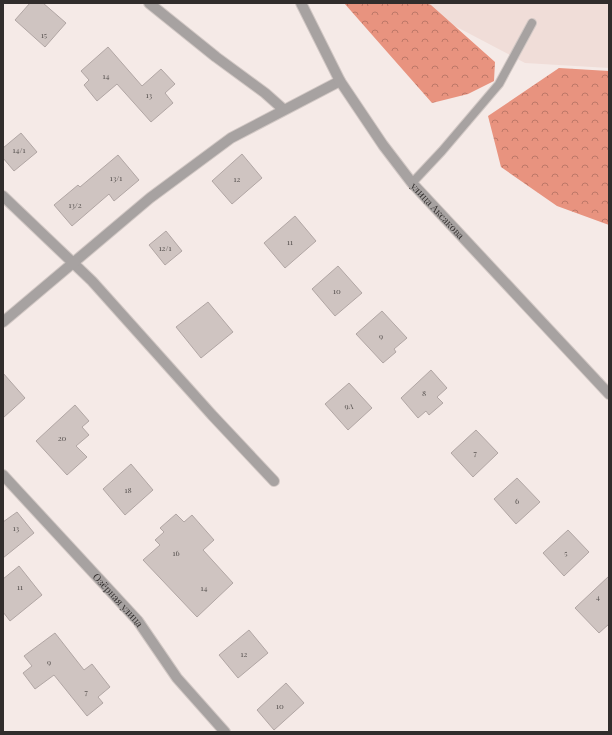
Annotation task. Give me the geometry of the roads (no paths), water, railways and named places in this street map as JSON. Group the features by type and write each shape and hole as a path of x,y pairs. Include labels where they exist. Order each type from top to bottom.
{"street":[{"path":"149,3 216,57 265,93 284,110"},
{"name":"улица Аксакова","path":"301,3 340,80 383,145 412,183 609,394"},
{"path":"3,322 150,198 231,138 340,80"},
{"path":"3,196 92,281 212,415 274,481"},
{"name":"Озёрная улица","path":"3,475 138,621 177,678 225,732"}],"lane":[{"path":"412,183 442,151 499,84 532,23"}]}
